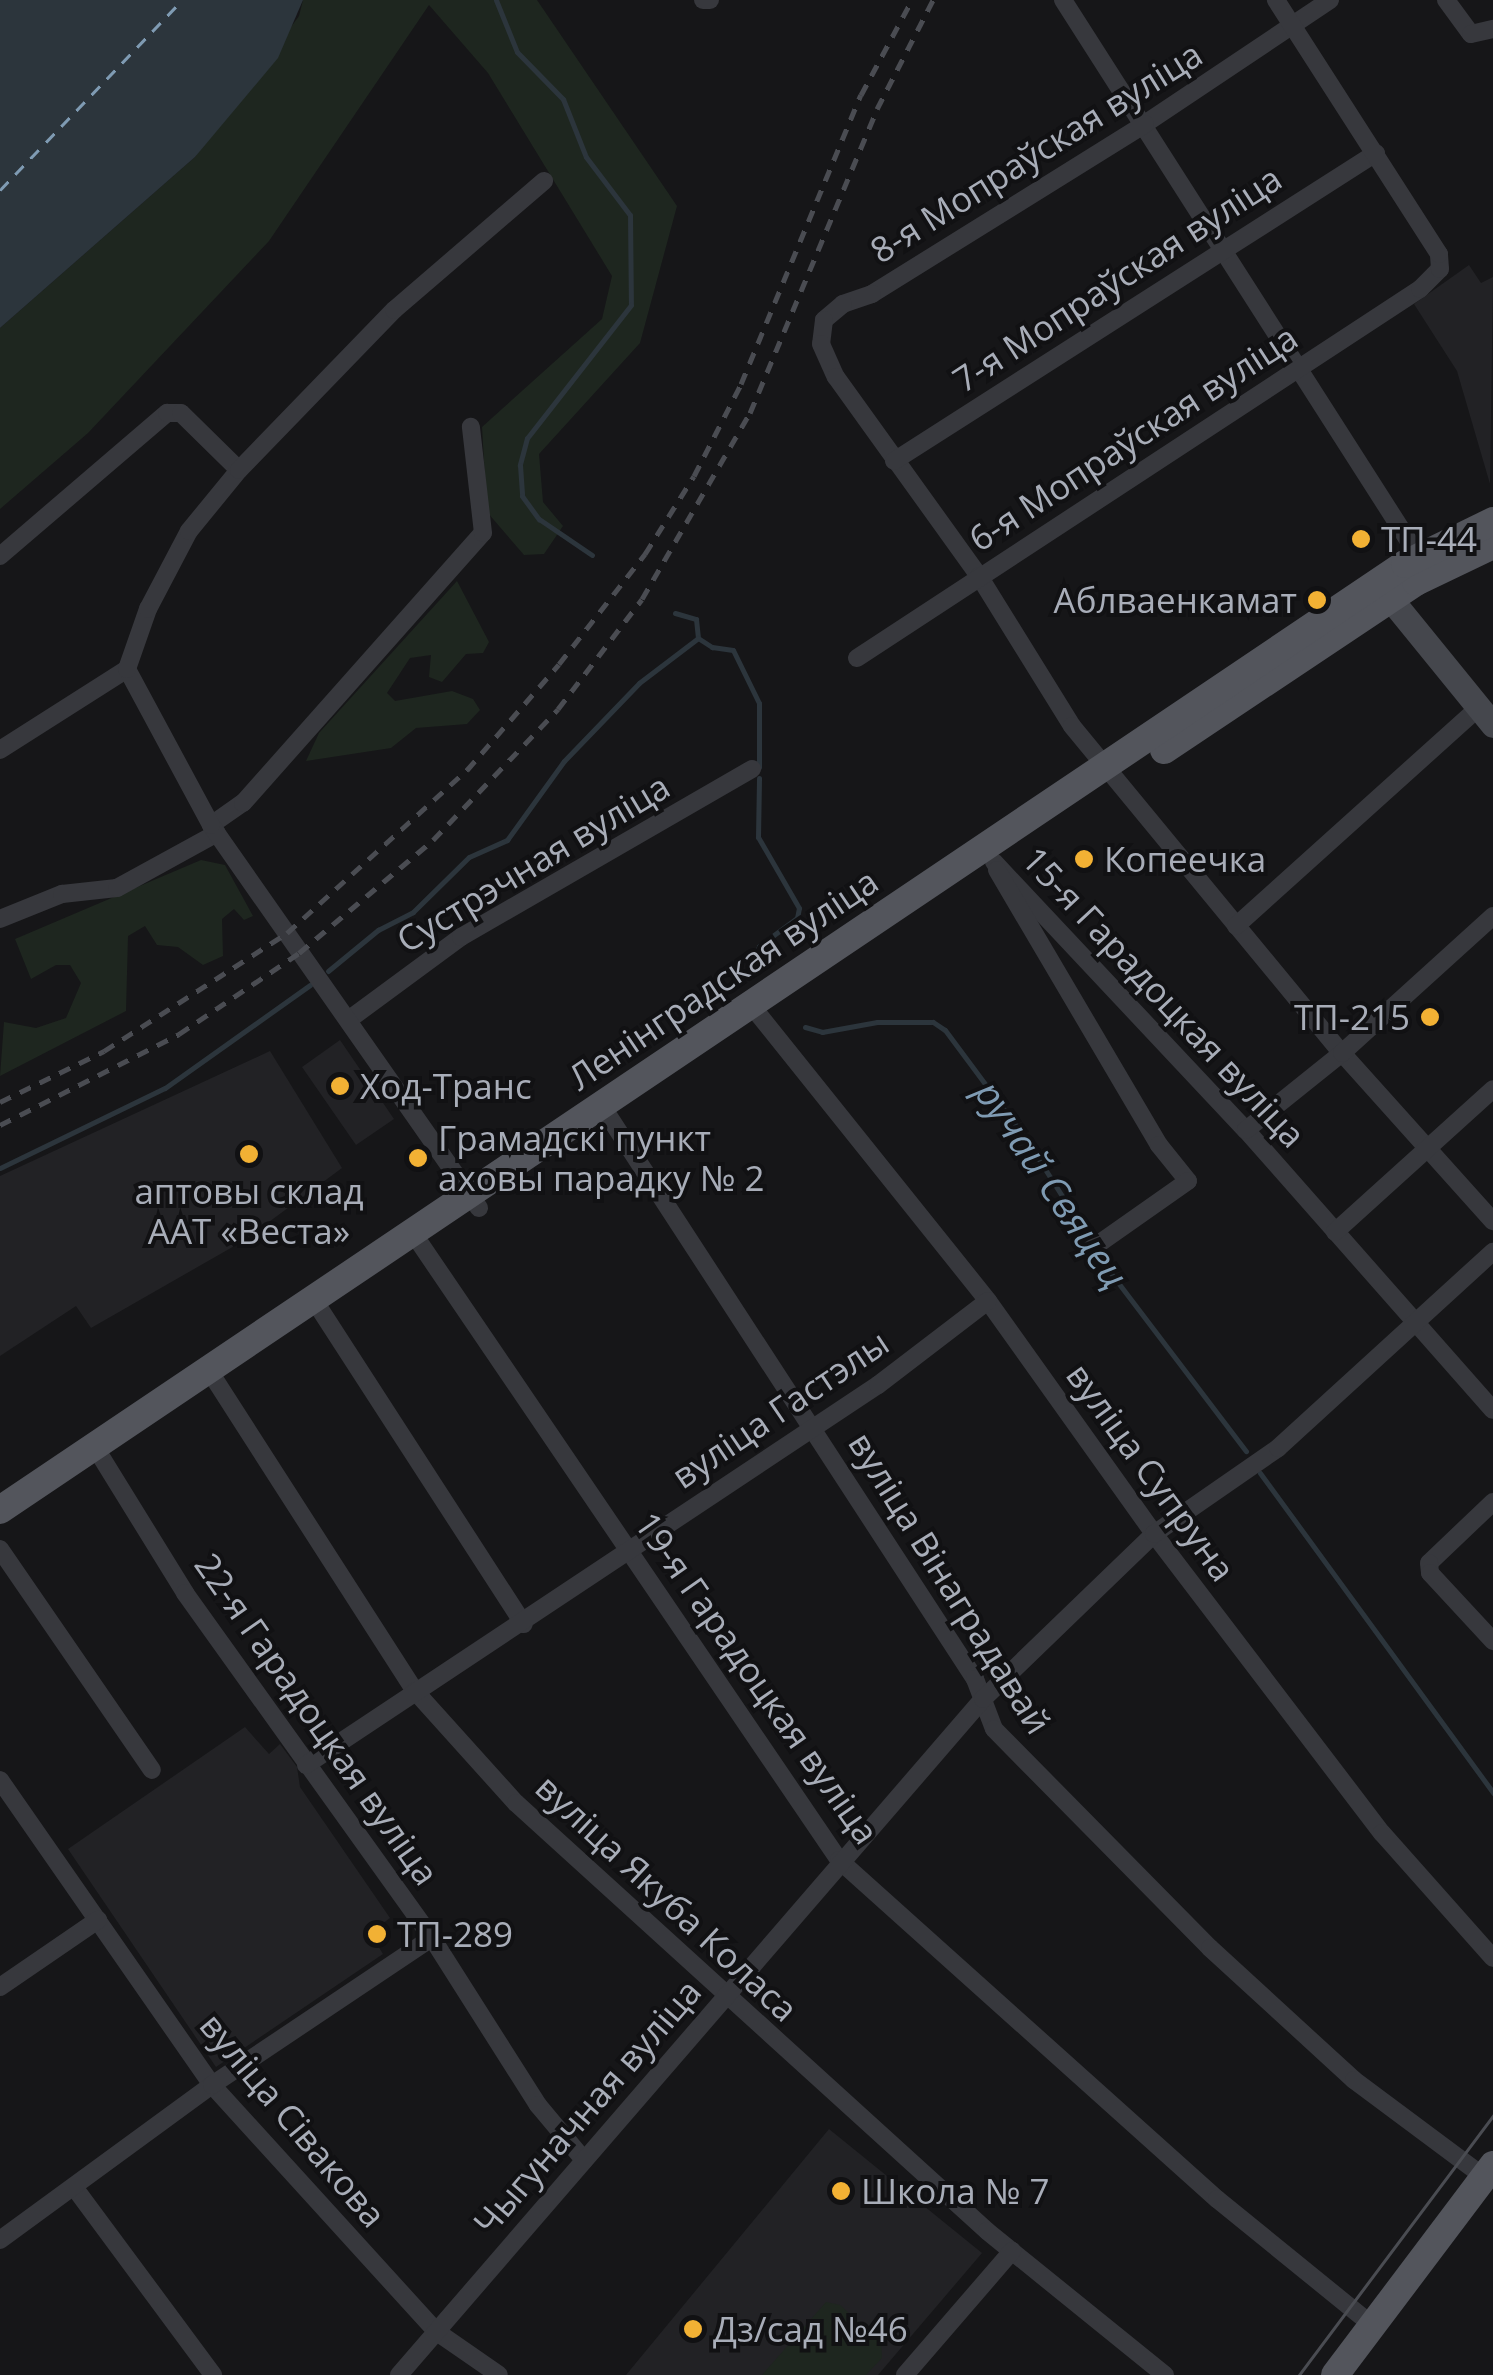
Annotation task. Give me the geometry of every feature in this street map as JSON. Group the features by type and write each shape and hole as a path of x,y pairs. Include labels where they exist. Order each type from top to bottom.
{"main road":[{"name":"Ленінградская вуліца","path":"0,1529 100,1454 474,1201 1493,521"},
{"name":"Ленінградская вуліца","path":"1424,566 1493,545"},
{"name":"Ленінградская вуліца","path":"0,1510 100,1454"},
{"path":"1335,2375 1488,2171"}],"street":[{"path":"1063,0 1424,566"},
{"path":"1276,0 1376,153"},
{"name":"8-я Мопраўская вуліца","path":"1330,0 1145,124 872,294 843,304 824,320 821,344 836,376 979,576 1110,774 1342,1053 1493,1221"},
{"path":"1446,0 1471,34 1493,29"},
{"name":"7-я Мопраўская вуліца","path":"894,461 1376,153"},
{"name":"6-я Мопраўская вуліца","path":"858,658 1420,290 1440,269 1439,254 1376,153"},
{"path":"0,750 127,669 148,609 189,531 238,470 394,310 544,181"},
{"path":"0,556 167,413 181,413 238,470"},
{"path":"0,919 62,894 117,888 214,829 243,804 482,533 471,427"},
{"path":"1236,926 1485,716 1384,591"},
{"path":"127,669 214,829 285,925 291,946 351,1018 474,1201"},
{"name":"Сустрэчная вуліца","path":"351,1018 461,937 752,769"},
{"name":"15-я Гарадоцкая вуліца","path":"989,856 1246,1130 1493,1410"},
{"name":"15-я Гарадоцкая вуліца","path":"989,856 1159,1146 1188,1181 1098,1247"},
{"path":"1246,1130 1342,1053 1493,916"},
{"name":"вуліца Супруна","path":"756,1013 988,1301 1154,1534 1382,1833 1493,1958"},
{"path":"1335,1232 1493,1089"},
{"name":"вуліца Вінаградавай","path":"607,1113 814,1425 984,1699 994,1729 1046,1787 1210,1948 1354,2080 1488,2171"},
{"name":"19-я Гарадоцкая вуліца","path":"417,1240 839,1860 1202,2186 1374,2326"},
{"name":"Чыгуначная вуліца","path":"399,2375 839,1860 984,1699 1154,1534 1278,1448 1493,1252"},
{"name":"вуліца Гастэлы","path":"306,1766 415,1691 524,1624 988,1301"},
{"path":"319,1307 524,1624"},
{"name":"вуліца Якуба Коласа","path":"214,1378 415,1691 516,1804 724,1997 1012,2251 1163,2374"},
{"name":"22-я Гарадоцкая вуліца","path":"100,1454 186,1593 432,1938 538,2106 584,2160"},
{"path":"1493,1502 1428,1562 1430,1573 1493,1641"},
{"path":"0,1549 152,1770"},
{"name":"вуліца Сівакова","path":"0,1780 212,2086 438,2332 499,2375"},
{"path":"0,1987 98,1920"},
{"path":"0,2240 212,2086 432,1938"},
{"path":"74,2188 213,2375"},
{"path":"906,2375 1012,2251"}],"shaded area":[{"path":"0,0 303,0 278,58 195,157 0,328"},
{"path":"303,0 537,0 677,206 640,343 539,454 543,502 563,526 544,554 524,555 487,512 482,427 602,319 612,276 488,73 429,5 269,241 88,433 0,509 0,328 195,157 299,16"},
{"path":"1469,265 1481,283 1493,277 1490,484 1457,371 1414,304"},
{"path":"457,581 489,642 483,653 466,654 442,682 429,677 431,655 410,658 387,693 395,701 452,691 473,699 480,710 467,724 416,728 391,748 306,761 319,733"},
{"path":"201,860 225,865 253,916 244,920 234,909 222,919 223,956 203,965 178,947 157,945 145,926 128,936 126,1011 0,1076 4,1022 36,1028 66,1018 81,983 70,965 56,965 31,979 15,939"},
{"path":"340,1040 394,1119 356,1145 302,1067"},
{"path":"270,1051 342,1168 243,1241 91,1328 76,1306 0,1356 0,1176"},
{"path":"245,1727 269,1754 280,1744 297,1767 300,1787 390,1918 370,1933 383,1954 216,2067 68,1849"},
{"name":"Школа № 7","path":"829,2129 982,2253 878,2375 626,2375"},
{"path":"826,2302 840,2305 881,2342 882,2358 866,2375 762,2375"}],"waterway":[{"name":"ручай Свяцец","path":"496,0 517,52 563,99 586,157 630,215 631,305 527,438 520,465 522,496 539,519 592,555"},
{"name":"ручай Свяцец","path":"675,613 696,619 698,638 712,647 733,650 759,703 759,767"},
{"path":"328,971 378,930 413,912 469,857 507,840 564,761 639,683 698,638"},
{"name":"ручай Свяцец","path":"756,956 759,946 797,918 799,908 758,837 759,778"},
{"path":"0,1168 165,1088 310,985"},
{"name":"ручай Свяцец","path":"805,1027 822,1032 877,1022 933,1022 945,1030 1026,1139 1110,1272 1246,1451"},
{"name":"ручай Свяцец","path":"1260,1473 1493,1793"}],"ferry route":[{"path":"0,190 182,0"}],"tram line":[{"path":"1299,2375 1493,2116"}],"railway":[{"path":"0,1102 104,1051 287,933 467,770 559,664 645,554 694,476 741,384 861,95 912,0"},
{"path":"0,1125 179,1034 299,953 433,840 558,709 642,599 750,413 877,109 933,0"}],"place":[{"name":"ТП-44","path":"1361,539"},
{"name":"Аблваенкамат","path":"1317,600"},
{"name":"Копеечка","path":"1084,859"},
{"name":"ТП-215","path":"1430,1017"},
{"name":"Ход-Транс","path":"340,1086"},
{"name":"аптовы склад ААТ «Веста»","path":"249,1154"},
{"name":"Грамадскі пункт аховы парадку № 2","path":"418,1158"},
{"name":"ТП-289","path":"377,1934"},
{"name":"Школа № 7","path":"841,2191"},
{"name":"Дз/сад №46","path":"693,2329"}]}
